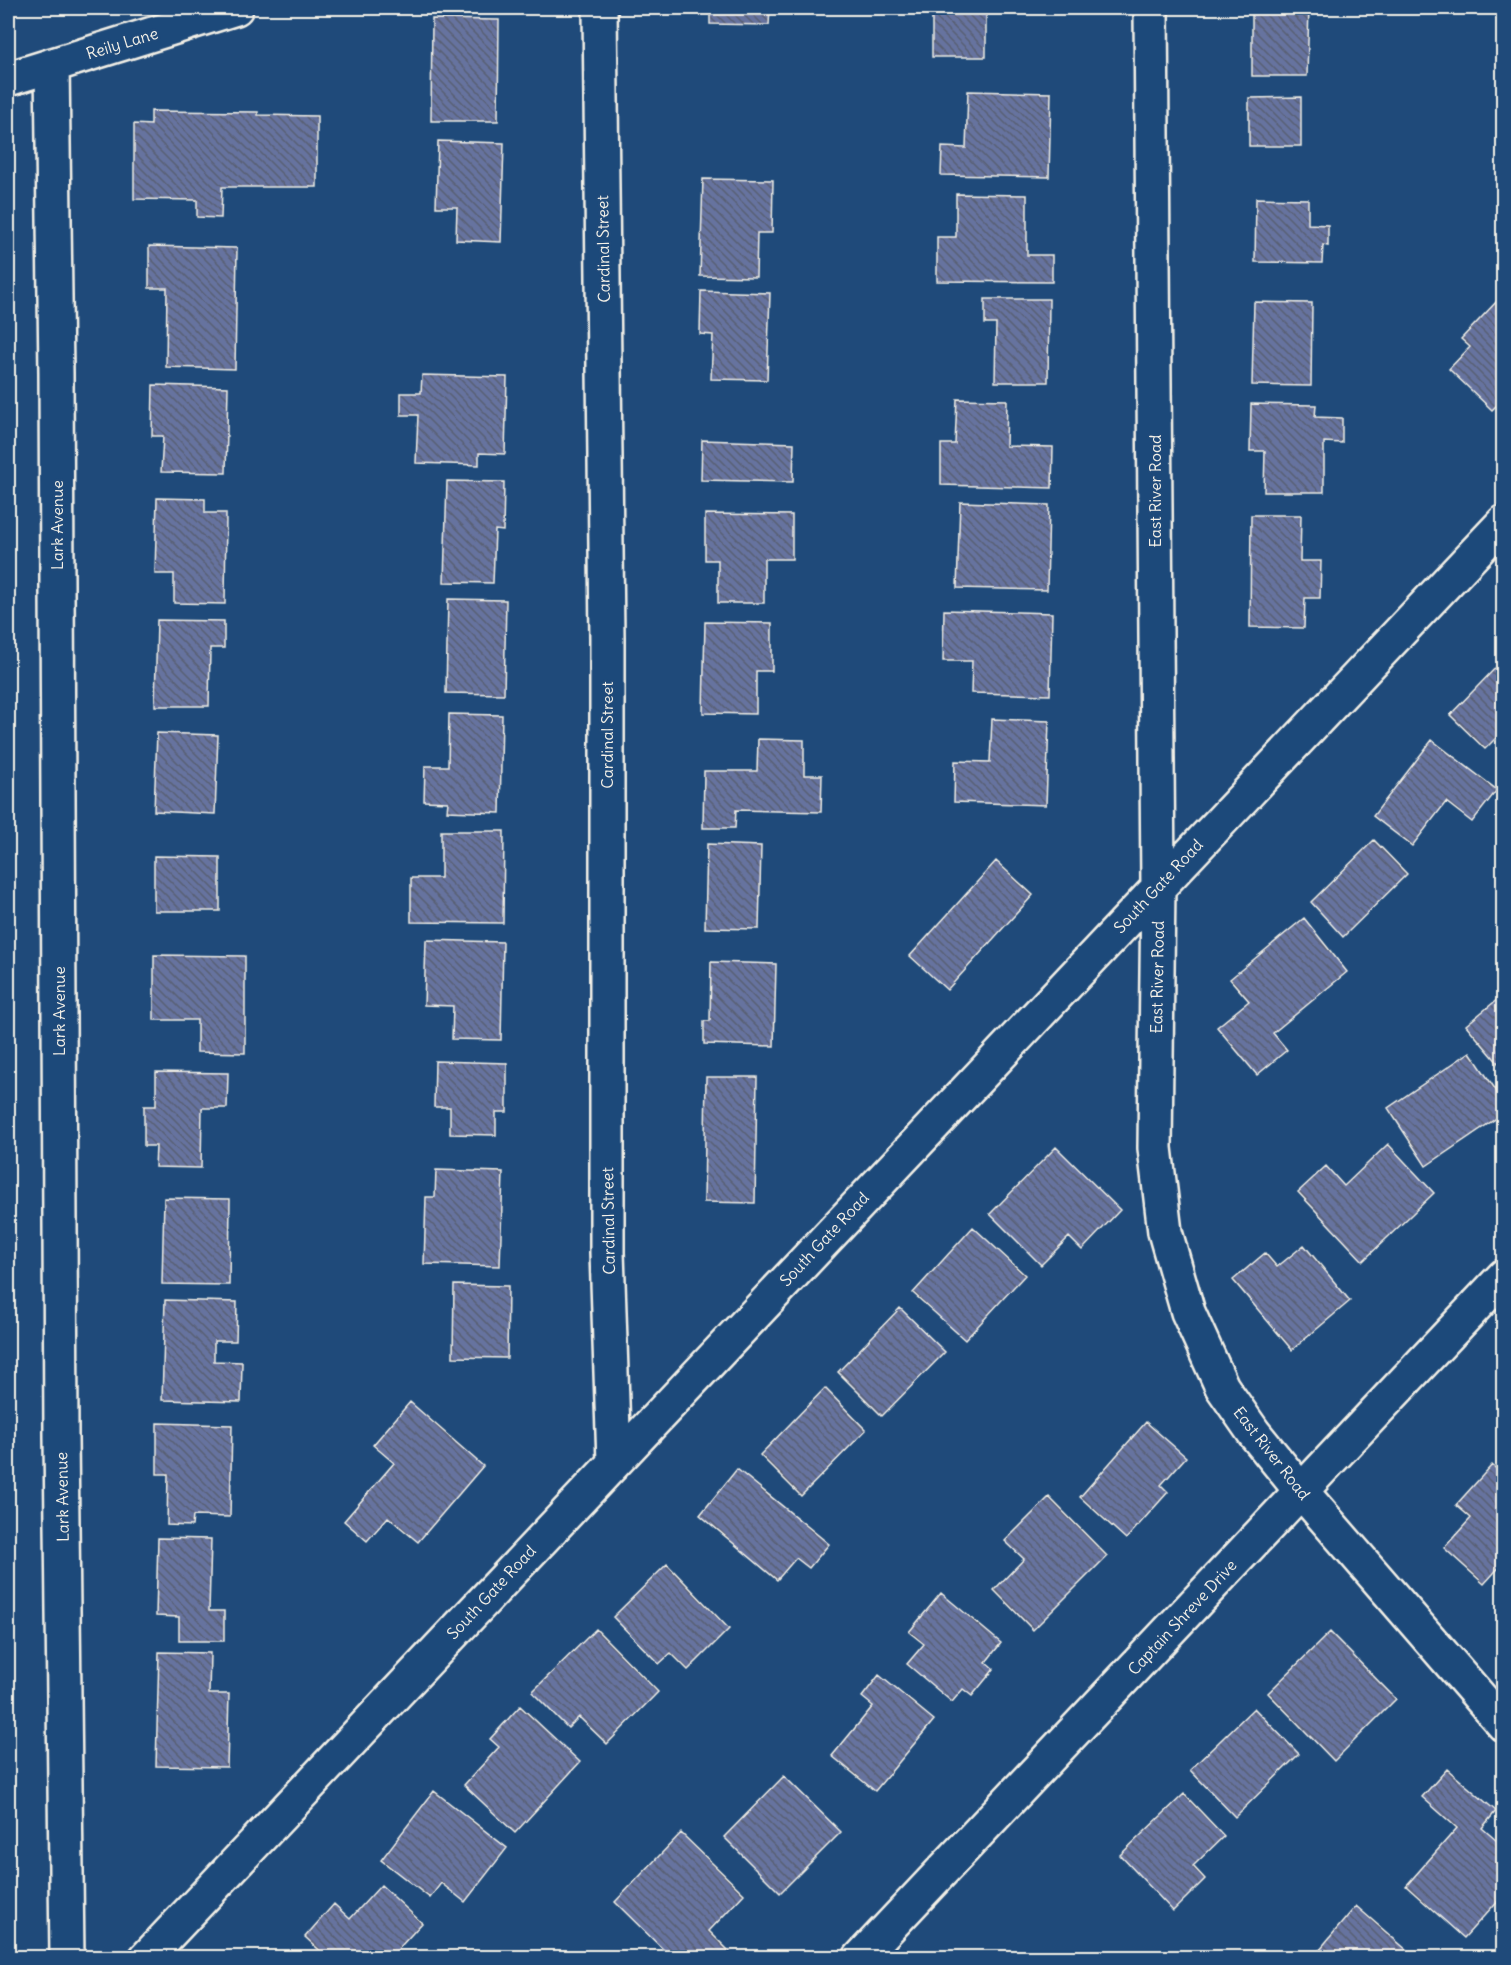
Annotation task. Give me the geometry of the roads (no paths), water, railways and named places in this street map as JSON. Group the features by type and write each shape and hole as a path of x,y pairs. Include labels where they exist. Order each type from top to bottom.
{"street":[{"name":"Reily Lane","path":"8,79 236,8"},
{"name":"Cardinal Street","path":"600,8 607,638 607,1252 614,1462"},
{"name":"East River Road","path":"1151,8 1158,885 1155,1148 1165,1232 1188,1312 1221,1387 1300,1491 1503,1725"},
{"name":"Lark Avenue","path":"52,65 56,373 61,1437 67,1958"},
{"name":"South Gate Road","path":"146,1958 1503,522"},
{"name":"Captain Shreve Drive","path":"860,1958 1503,1276"}]}
